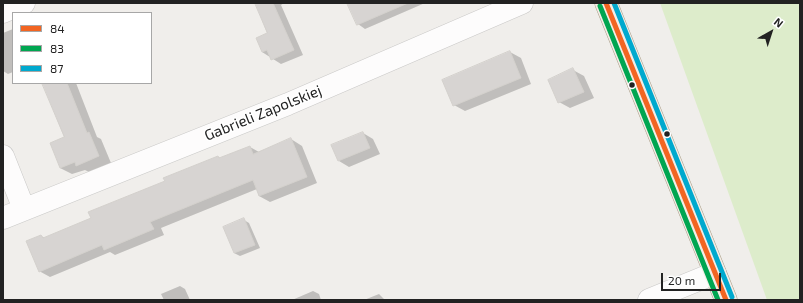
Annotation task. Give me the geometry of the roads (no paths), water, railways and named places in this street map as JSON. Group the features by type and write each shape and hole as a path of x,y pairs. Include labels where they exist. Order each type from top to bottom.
{"main road":[{"path":"606,3 726,300"}],"street":[{"path":"3,12 24,3"},
{"name":"Gabrieli Zapolskiej","path":"3,218 288,104 522,3"},
{"path":"3,156 24,209"},
{"path":"649,300 715,273"}]}
